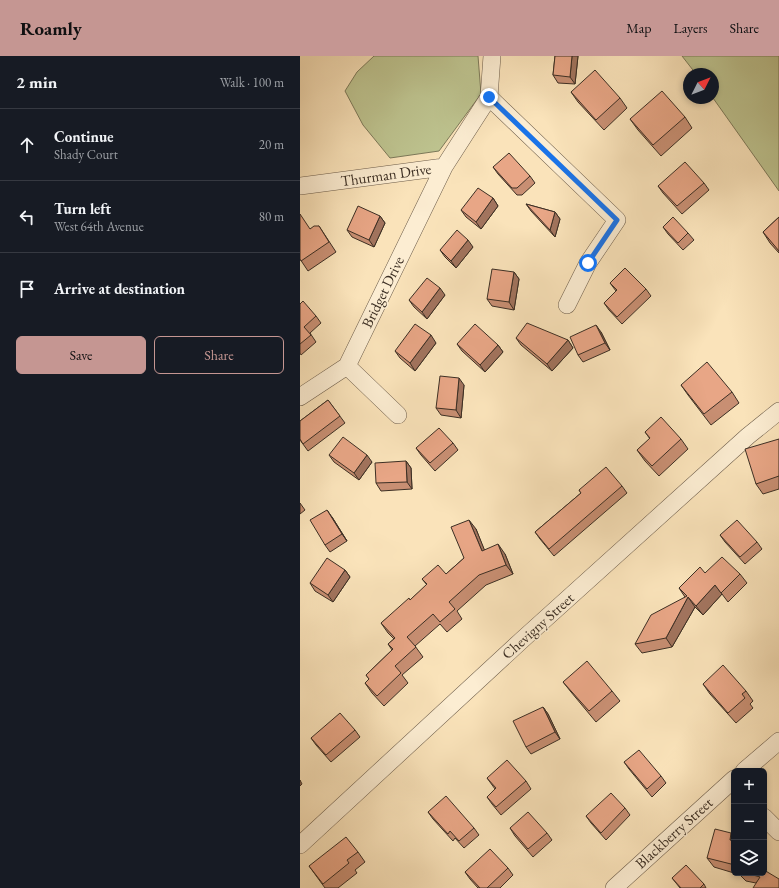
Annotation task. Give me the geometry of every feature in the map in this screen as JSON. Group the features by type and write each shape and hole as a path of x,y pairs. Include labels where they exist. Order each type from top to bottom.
{"street":[{"name":"Thurman Drive","path":"300,186 444,167 489,97 492,56"},
{"path":"489,97 617,220 588,263 567,305"},
{"name":"Bridget Drive","path":"300,397 346,366 444,167"},
{"path":"346,366 398,415"},
{"name":"Chevigny Street","path":"300,845 523,639 742,442 779,411"},
{"path":"748,768 779,741"},
{"name":"Blackberry Street","path":"614,888 731,785"},
{"path":"767,820 779,832"}],"green space":[{"path":"374,56 478,56 481,94 439,151 390,158 363,125 345,91 357,72"},
{"path":"682,56 779,56 779,191 717,104 719,104 719,68 691,68"}],"building":[{"path":"555,56 572,56 570,77 553,75"},
{"path":"595,70 620,98 596,120 571,92"},
{"path":"662,91 685,117 653,145 630,119"},
{"path":"509,153 530,176 517,188 512,188 493,167"},
{"path":"685,162 704,183 677,206 658,186"},
{"path":"478,188 493,198 476,222 461,210"},
{"path":"526,204 555,212 550,230"},
{"path":"358,206 380,216 369,240 347,230"},
{"path":"300,214 310,229 314,226 319,226 329,242 301,261 300,259"},
{"path":"673,217 688,233 678,243 663,227"},
{"path":"779,217 779,251 763,232"},
{"path":"457,230 468,240 451,261 440,250"},
{"path":"625,268 646,289 617,317 604,303 617,290 610,283"},
{"path":"492,269 514,272 509,302 487,299"},
{"path":"427,278 440,288 422,312 409,300"},
{"path":"303,301 316,316 304,327 311,335 300,344 300,304"},
{"path":"527,323 568,340 547,364 516,338"},
{"path":"415,324 431,335 410,363 395,351"},
{"path":"475,324 498,345 480,365 457,344"},
{"path":"596,325 605,343 578,355 570,337"},
{"path":"707,362 732,392 704,414 681,385"},
{"path":"440,376 459,378 456,410 436,408"},
{"path":"328,400 340,416 303,444 300,439 300,421"},
{"path":"661,417 681,439 652,466 637,450 650,438 645,432"},
{"path":"439,428 453,443 430,463 416,448"},
{"path":"343,437 367,455 354,473 329,455"},
{"path":"779,439 779,476 756,484 745,449"},
{"path":"406,461 407,482 376,483 375,463"},
{"path":"606,467 622,486 549,549 535,532 581,493 579,490"},
{"path":"327,510 342,534 325,545 310,520"},
{"path":"469,520 482,551 498,544 506,565 479,575 449,602 455,609 440,622 433,614 407,637 416,647 395,666 401,673 377,696 365,683 369,679 366,675 393,649 388,644 395,638 381,623 409,598 410,600 427,584 422,579 438,565 446,574 464,558 451,527"},
{"path":"737,520 757,542 740,557 720,535"},
{"path":"722,557 740,574 721,593 715,585 696,606 688,597 666,638 635,644 651,615 687,596 679,588 700,567 705,573"},
{"path":"327,558 345,570 328,595 310,583"},
{"path":"587,661 612,691 589,711 563,682"},
{"path":"723,665 746,691 742,694 745,698 728,713 703,684"},
{"path":"543,707 555,732 526,747 513,721"},
{"path":"340,713 355,730 326,755 311,738"},
{"path":"639,750 661,776 647,789 624,762"},
{"path":"507,760 526,781 496,807 487,797 496,788 487,778"},
{"path":"611,793 625,808 601,833 586,816"},
{"path":"446,796 474,828 459,841 450,831 448,834 428,812"},
{"path":"528,812 547,833 528,849 510,828"},
{"path":"715,829 731,833 731,864 707,858"},
{"path":"346,837 358,852 347,860 349,863 323,884 309,866"},
{"path":"490,849 508,868 487,888 480,888 465,872"},
{"path":"686,865 704,884 700,888 681,888 672,878"},
{"path":"767,872 779,879 779,888 753,888 760,877 756,876 767,876"}],"route":[{"path":"489,97 617,220 588,263"}]}
